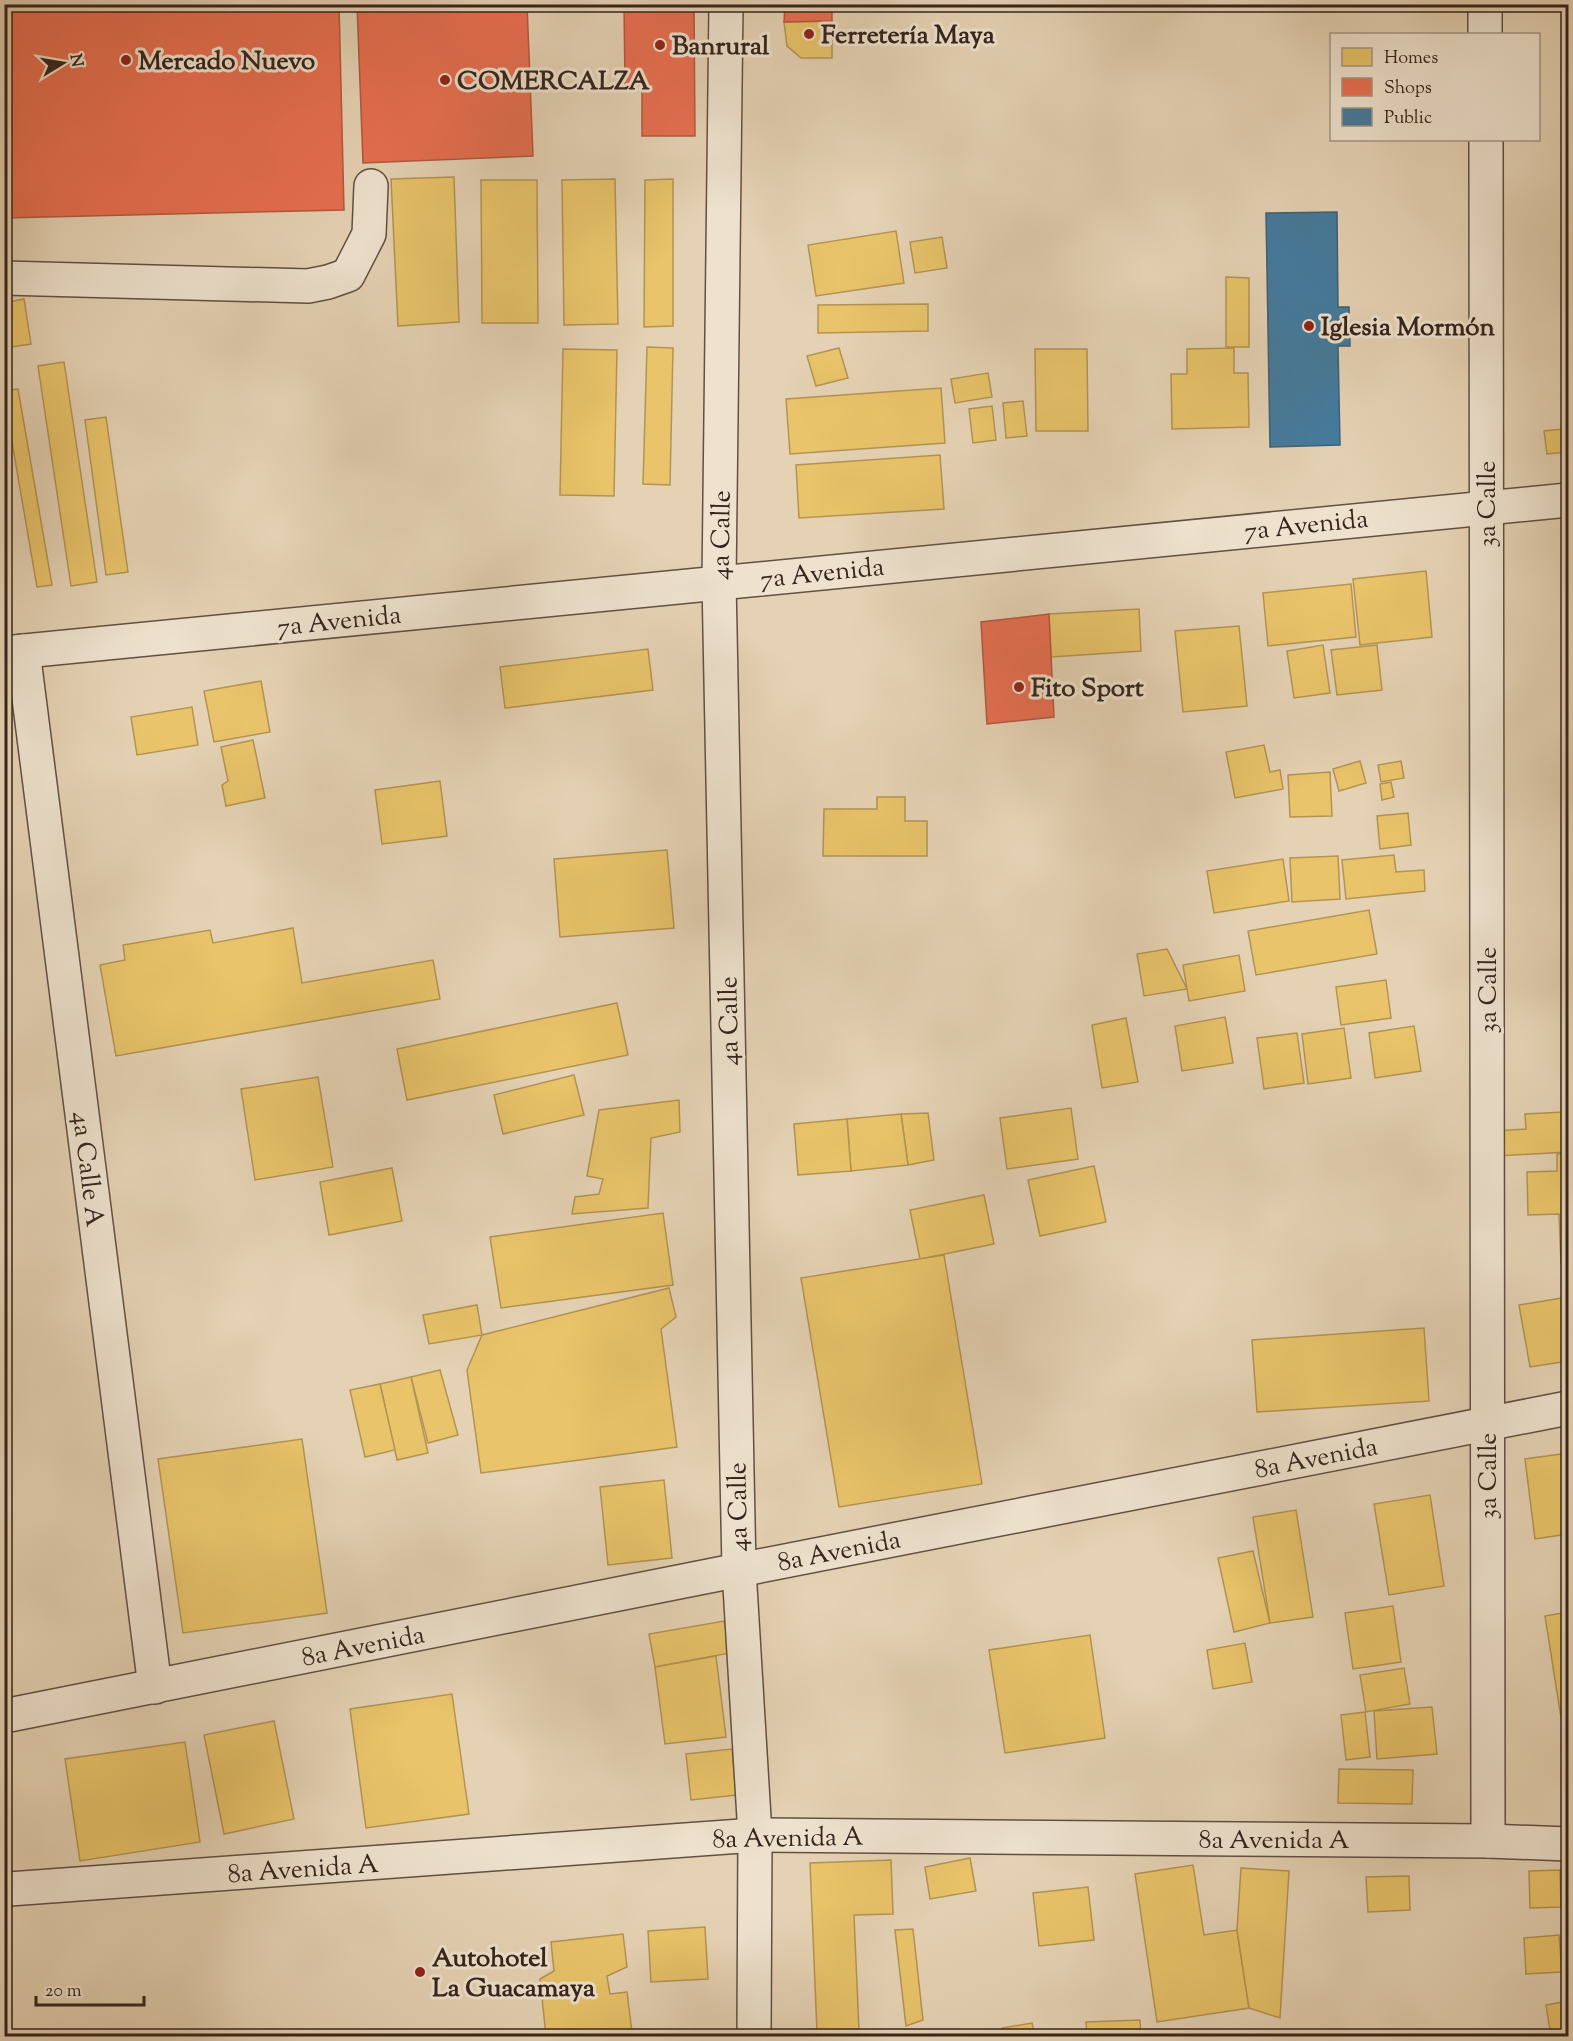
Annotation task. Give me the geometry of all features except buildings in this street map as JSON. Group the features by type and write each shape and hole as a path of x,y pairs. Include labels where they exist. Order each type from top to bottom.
{"street":[{"name":"4a Calle","path":"726,4 719,582 739,1570 755,1835 754,2037"},
{"path":"1485,4 1485,33"},
{"name":"3a Calle","path":"1486,141 1488,1841"},
{"path":"4,278 308,286 328,282 348,275 369,234 371,186"},
{"name":"7a Avenida","path":"14,652 1569,500"},
{"name":"4a Calle A","path":"14,652 155,1687"},
{"name":"8a Avenida","path":"4,1716 1569,1408"},
{"name":"8a Avenida A","path":"9,1890 755,1835 1488,1841 1569,1844"}],"place":[{"name":"Ferretería Maya","path":"809,34"},
{"name":"Banrural","path":"660,45"},
{"name":"Mercado Nuevo","path":"126,60"},
{"name":"COMERCALZA","path":"445,80"},
{"name":"Iglesia Mormón","path":"1309,326"},
{"name":"Fito Sport","path":"1019,687"},
{"name":"Autohotel La Guacamaya","path":"420,1972"}]}
